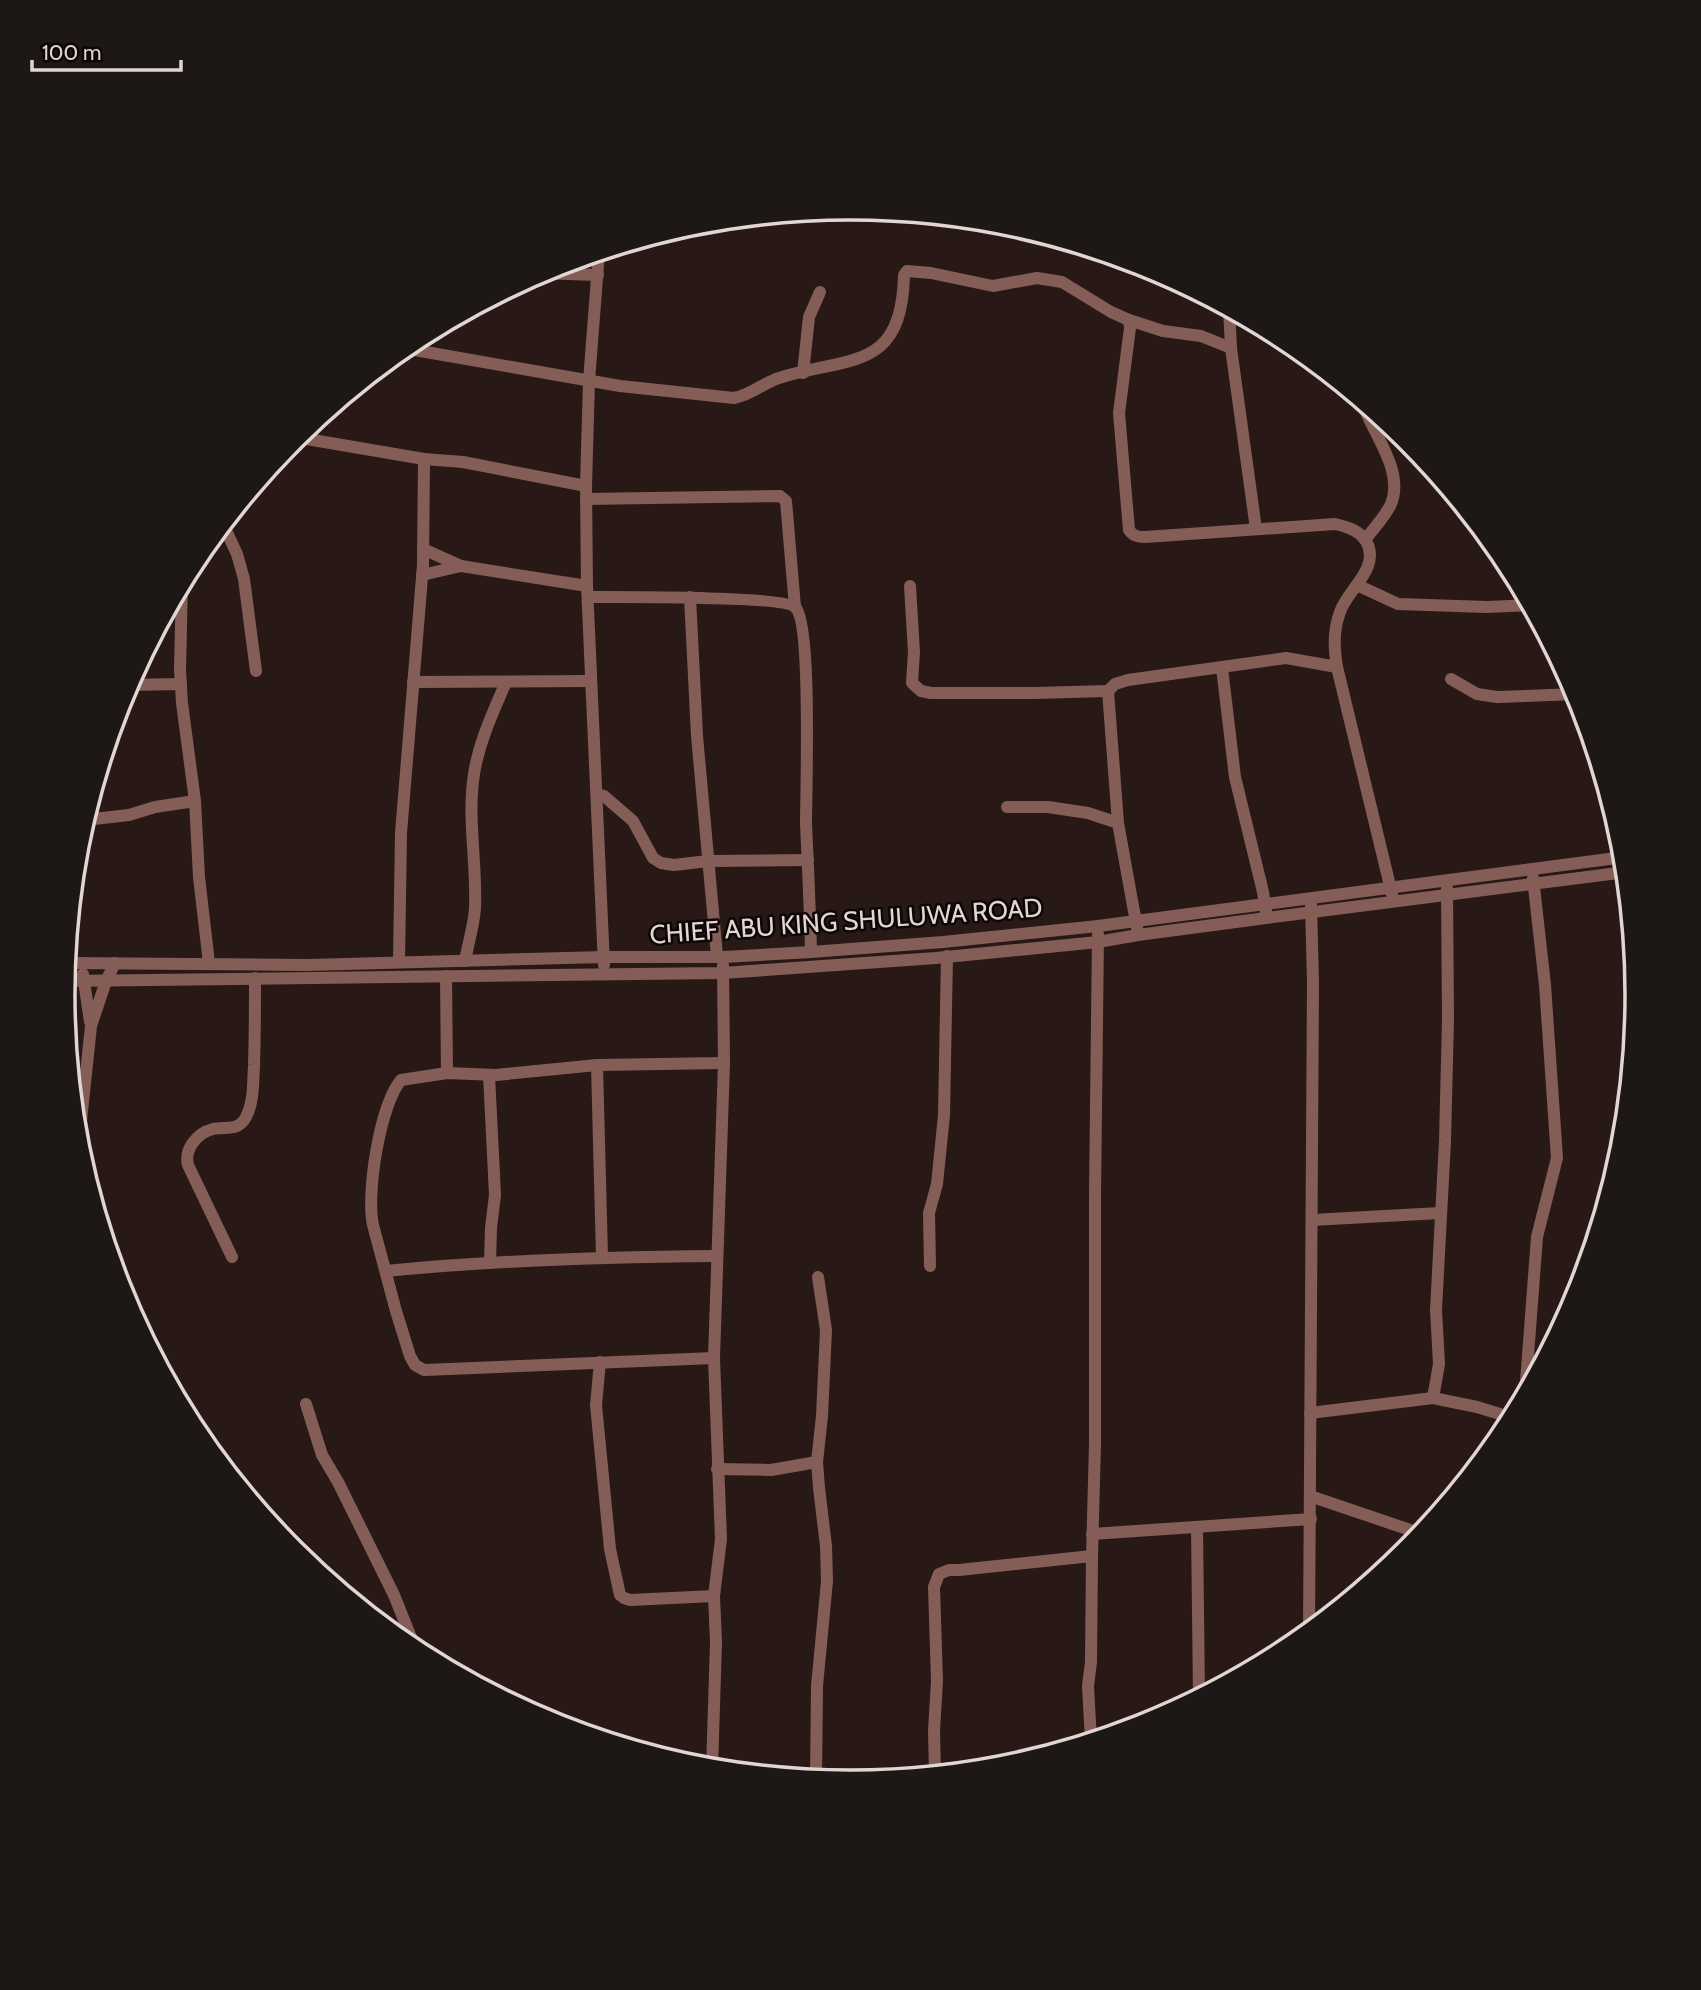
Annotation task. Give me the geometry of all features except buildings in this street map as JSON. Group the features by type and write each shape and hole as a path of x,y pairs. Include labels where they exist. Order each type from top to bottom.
{"street":[{"path":"599,262 589,381 586,493 605,974"},
{"path":"419,351 620,387 734,398 775,379 859,359 880,346 895,328 901,307 904,275 907,271 931,273 993,286 1037,278 1062,282 1132,324 1201,336 1231,348"},
{"path":"567,274 598,275"},
{"path":"803,373 809,317 820,292"},
{"path":"1230,319 1231,348 1256,529"},
{"path":"1132,324 1119,413 1129,530 1134,535 1145,537 1335,524 1357,531 1365,540 1370,557 1367,569 1340,611 1334,638 1337,667 1393,902"},
{"path":"1365,540 1390,507 1394,495 1390,466 1384,448 1367,417"},
{"path":"310,439 424,459 463,462 586,493 780,496 786,501 795,607 799,616 805,667 811,951"},
{"path":"399,962 401,833 422,575 424,459"},
{"path":"227,534 244,579 256,671"},
{"path":"423,549 461,566 588,591 772,602 795,607"},
{"path":"422,575 461,566"},
{"path":"1357,585 1398,604 1521,605"},
{"path":"910,586 914,652 912,678 914,687 931,693 1108,691 1115,684 1128,680 1286,658 1337,667"},
{"path":"690,597 697,736 708,861 723,973 724,1063 714,1358 721,1539 714,1596 716,1642 712,1757"},
{"path":"182,603 181,684 187,756 195,801 199,877 209,963"},
{"path":"1222,668 1235,776 1266,918"},
{"path":"1451,679 1478,694 1497,697 1565,694"},
{"path":"413,682 592,681"},
{"path":"465,961 475,911 471,823 474,775 480,749 506,682"},
{"path":"140,685 181,684"},
{"path":"1108,691 1118,823 1138,935"},
{"path":"598,795 604,796 633,821 653,858 661,863 679,865 708,861 808,860"},
{"path":"96,819 129,815 155,807 195,801"},
{"path":"1007,807 1048,807 1088,813 1118,823"},
{"name":"CHIEF ABU KING SHULUWA ROAD","path":"76,962 279,965 604,957 720,957 811,951 943,942 1098,926 1613,859"},
{"path":"1527,1374 1537,1237 1557,1158 1545,985 1532,869"},
{"path":"76,981 723,973 1098,942 1616,873"},
{"path":"1433,1398 1439,1364 1436,1310 1445,1141 1447,880"},
{"path":"1309,1619 1312,1220 1310,899"},
{"path":"1091,1732 1088,1686 1091,1662 1098,926"},
{"path":"930,1266 929,1213 937,1184 944,1115 947,956"},
{"path":"80,962 92,1004 83,1102"},
{"path":"92,1004 115,962"},
{"path":"446,976 447,1073"},
{"path":"232,1257 186,1159 196,1139 209,1130 237,1127 250,1108 255,978"},
{"path":"92,1004 138,980"},
{"path":"75,987 92,1004"},
{"path":"714,1358 424,1370 415,1365 410,1356 371,1212 370,1197 373,1169 392,1092 401,1080 447,1073 489,1075 597,1065 724,1063"},
{"path":"597,1065 602,1257"},
{"path":"489,1075 495,1195 491,1264"},
{"path":"1312,1220 1440,1213"},
{"path":"386,1271 445,1265 602,1257 717,1256"},
{"path":"816,1769 817,1686 827,1581 827,1546 817,1462 826,1330 818,1277"},
{"path":"600,1362 596,1405 610,1549 620,1595 628,1600 714,1596"},
{"path":"1310,1413 1433,1398 1502,1415"},
{"path":"306,1404 322,1455 394,1595 404,1628"},
{"path":"717,1469 771,1469 817,1462"},
{"path":"1310,1496 1411,1530"},
{"path":"1092,1534 1311,1518"},
{"path":"1197,1527 1199,1687"},
{"path":"935,1766 936,1577 949,1570 1092,1556"}]}
